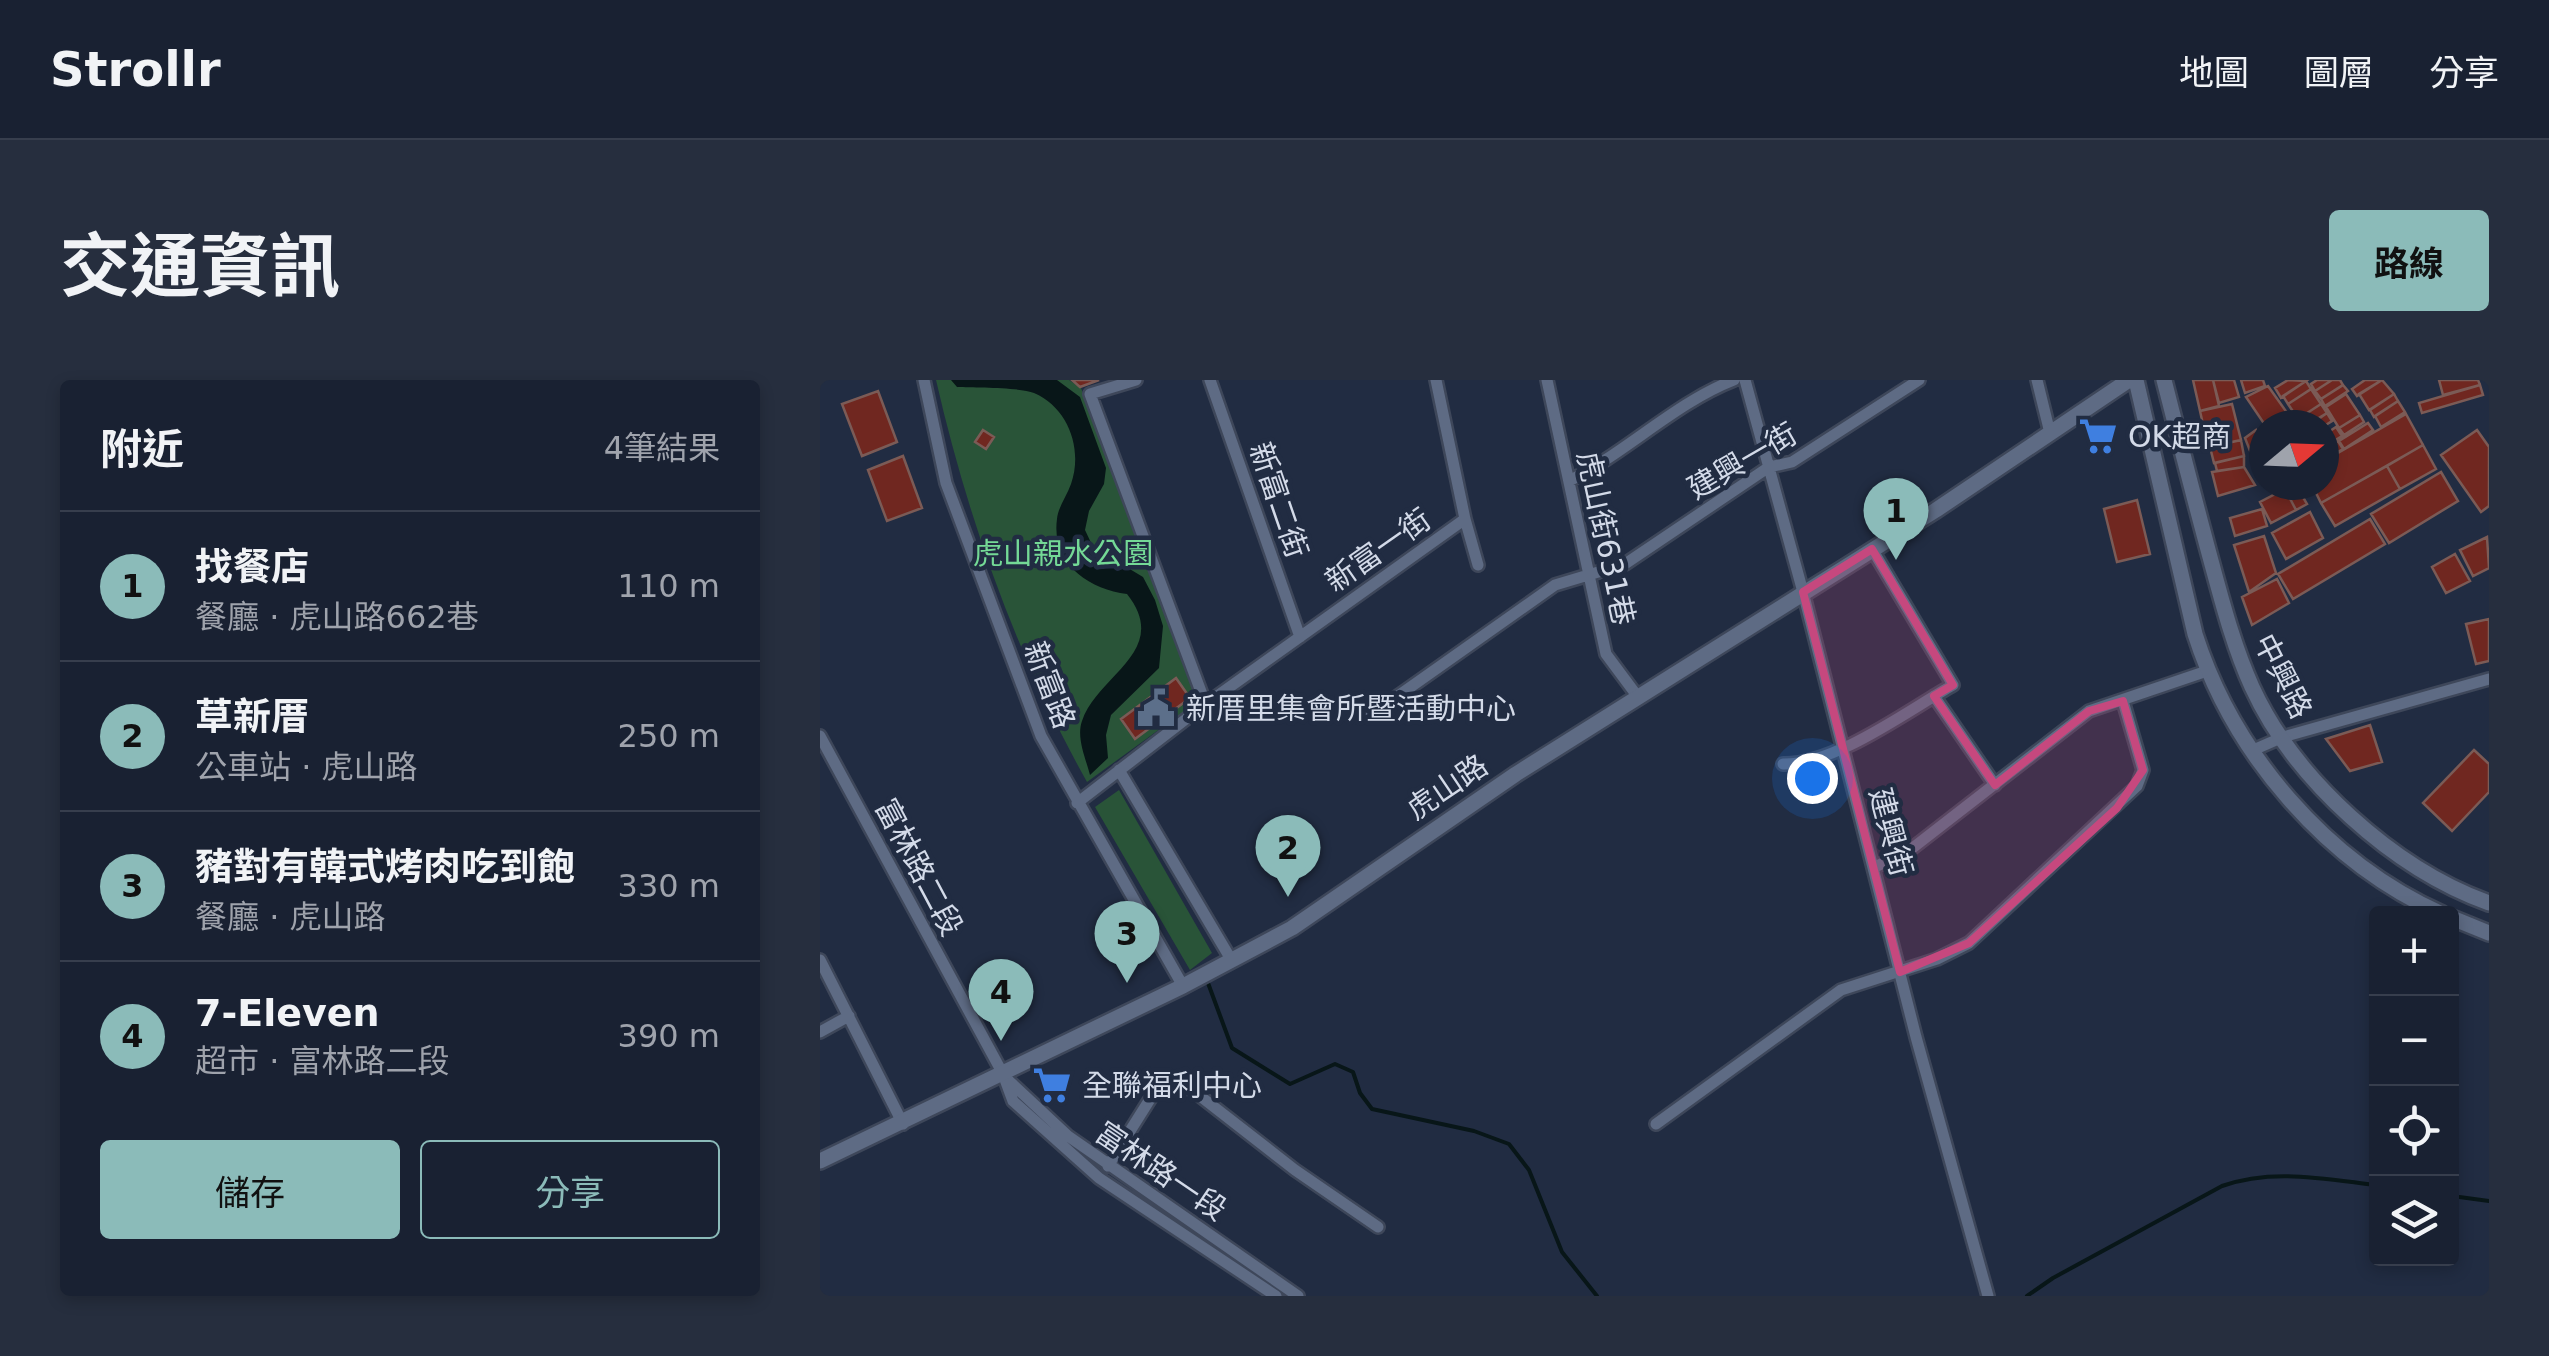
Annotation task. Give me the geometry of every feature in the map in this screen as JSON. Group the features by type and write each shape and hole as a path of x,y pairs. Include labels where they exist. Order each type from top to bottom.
{"street":[{"name":"新富路","path":"924,380 946,483 1042,736 1184,986"},
{"path":"1136,380 1090,394 1206,704"},
{"name":"新富二街","path":"1210,380 1300,637"},
{"name":"新富一街","path":"1077,803 1206,704 1465,520 1436,380"},
{"name":"虎山街631巷","path":"1547,380 1586,576 1606,654 1638,697"},
{"path":"1569,481 1600,466 1712,388 1734,380"},
{"name":"建興街","path":"1745,380 1988,1296"},
{"name":"建興一街","path":"1371,715 1555,585 1624,564 1769,467 1792,462 1919,380"},
{"path":"2036,380 2050,433"},
{"path":"2132,380 2194,634 2207,671 2250,752 2285,794 2360,866 2424,906"},
{"name":"虎山路","path":"820,1162 1184,986 1292,928 1435,828 2132,380"},
{"name":"中興路","path":"2164,380 2233,640 2254,691 2283,737 2340,806 2394,853 2460,892 2489,903"},
{"path":"1465,520 1478,565"},
{"path":"1783,764 1800,764 1843,748 1952,685 1872,549"},
{"path":"1875,867 1910,850 2089,712 2207,671"},
{"path":"2250,752 2283,737 2489,680"},
{"path":"1934,696 1995,785"},
{"path":"1656,1124 1841,990 1900,972 1969,943 2138,786 2144,770 2123,700"},
{"name":"富林路二段","path":"820,736 1003,1074"},
{"path":"1119,770 1232,960"},
{"path":"2459,921 2489,933"},
{"path":"820,960 903,1124"},
{"path":"820,1032 849,1016"},
{"name":"富林路一段","path":"1003,1074 1018,1093 1068,1136 1298,1296"},
{"name":"富林路一段","path":"1003,1074 1013,1101 1099,1178 1276,1296"},
{"path":"1108,1166 1152,1096 1176,1086 1190,1089 1378,1227"}],"highlighted area":[{"path":"1872,549 1953,685 1934,696 1995,785 2089,711 2123,701 2143,770 2117,808 1969,943 1900,972 1803,592"}],"green space":[{"name":"虎山親水公園","path":"936,380 1069,380 1081,388 1197,702 1087,782 1038,686 997,587 963,484"},
{"path":"1119,790 1212,953 1190,970 1095,807"}],"shaded area":[{"path":"951,380 1057,380 1080,397 1106,468 1104,484 1089,511 1085,530 1093,547 1143,577 1155,600 1163,626 1159,668 1111,715 1106,735 1108,758 1090,775 1081,741 1082,721 1136,647 1141,631 1139,614 1127,594 1086,580 1066,561 1060,549 1058,515 1071,484 1075,458 1070,431 1056,409 1027,391 957,387"}],"building":[{"path":"1072,380 1099,380 1080,387"},
{"path":"2193,380 2213,380 2219,406 2200,411"},
{"path":"2213,380 2234,380 2239,397 2219,403"},
{"path":"2241,380 2263,380 2265,386 2245,393"},
{"path":"2288,380 2306,381 2281,398 2275,388"},
{"path":"2332,380 2315,391 2311,384"},
{"path":"2332,380 2340,380 2343,385 2321,399 2315,391"},
{"path":"2365,380 2382,380 2357,396 2352,389"},
{"path":"2382,380 2394,394 2369,410 2359,394"},
{"path":"2439,380 2478,380 2480,385 2443,395"},
{"path":"2306,381 2311,389 2288,404 2283,396"},
{"path":"2343,385 2348,391 2325,406 2321,399"},
{"path":"2480,385 2483,395 2422,413 2419,403"},
{"path":"2268,386 2285,410 2255,410 2246,397"},
{"path":"2311,389 2321,404 2312,410 2292,410 2288,404"},
{"path":"878,391 897,442 862,456 842,404"},
{"path":"2346,394 2360,415 2339,428 2339,410 2326,407"},
{"path":"2394,394 2398,401 2374,417 2370,410"},
{"path":"2398,401 2405,412 2381,427 2375,416"},
{"path":"2232,404 2241,440 2208,447 2200,411"},
{"path":"2406,414 2423,445 2339,493 2339,452"},
{"path":"2360,415 2364,422 2344,435 2339,428"},
{"path":"2368,423 2373,430 2344,449 2339,441"},
{"path":"983,430 994,437 986,449 975,442"},
{"path":"2477,430 2489,447 2489,506 2481,512 2441,455"},
{"path":"2241,440 2244,456 2214,463 2210,447"},
{"path":"2423,445 2436,469 2400,489 2387,466"},
{"path":"903,456 922,508 887,521 868,470"},
{"path":"2244,456 2244,467 2217,471 2215,463"},
{"path":"2387,466 2400,489 2335,526 2321,503 2339,500 2339,493"},
{"path":"2244,467 2249,487 2218,496 2212,472"},
{"path":"2441,472 2458,501 2389,543 2371,514"},
{"path":"2137,500 2150,554 2117,562 2104,509"},
{"path":"2291,500 2305,500 2307,504 2296,510"},
{"path":"2291,500 2296,510 2271,523 2260,502"},
{"path":"2262,509 2267,526 2235,536 2230,518"},
{"path":"2310,512 2323,538 2286,559 2272,533"},
{"path":"2370,519 2385,544 2293,599 2278,574"},
{"path":"2264,536 2276,573 2249,592 2234,545"},
{"path":"2487,537 2489,568 2473,576 2460,550"},
{"path":"2455,554 2470,581 2446,593 2432,567"},
{"path":"2277,579 2289,603 2252,625 2242,597"},
{"path":"2489,619 2489,661 2476,664 2466,624"},
{"name":"新厝里集會所暨活動中心","path":"1176,678 1190,698 1135,739 1121,719"},
{"path":"2370,725 2382,762 2350,771 2326,739"},
{"path":"2474,750 2489,764 2489,792 2452,831 2423,803"}],"waterway":[{"path":"1208,983 1232,1048 1290,1084 1335,1064 1353,1072 1360,1093 1372,1109 1474,1131 1509,1144 1529,1170 1562,1252 1597,1296"},
{"path":"2027,1296 2222,1186 2279,1176 2369,1184"},
{"path":"2459,1197 2489,1201"}],"place":[{"name":"OK超商","path":"2098,436"},
{"name":"找餐店","path":"1896,560"},
{"name":"新厝里集會所暨活動中心","path":"1156,708"},
{"name":"草新厝","path":"1288,897"},
{"name":"豬對有韓式烤肉吃到飽","path":"1127,983"},
{"name":"7-Eleven","path":"1001,1041"},
{"name":"全聯福利中心","path":"1052,1085"}]}
